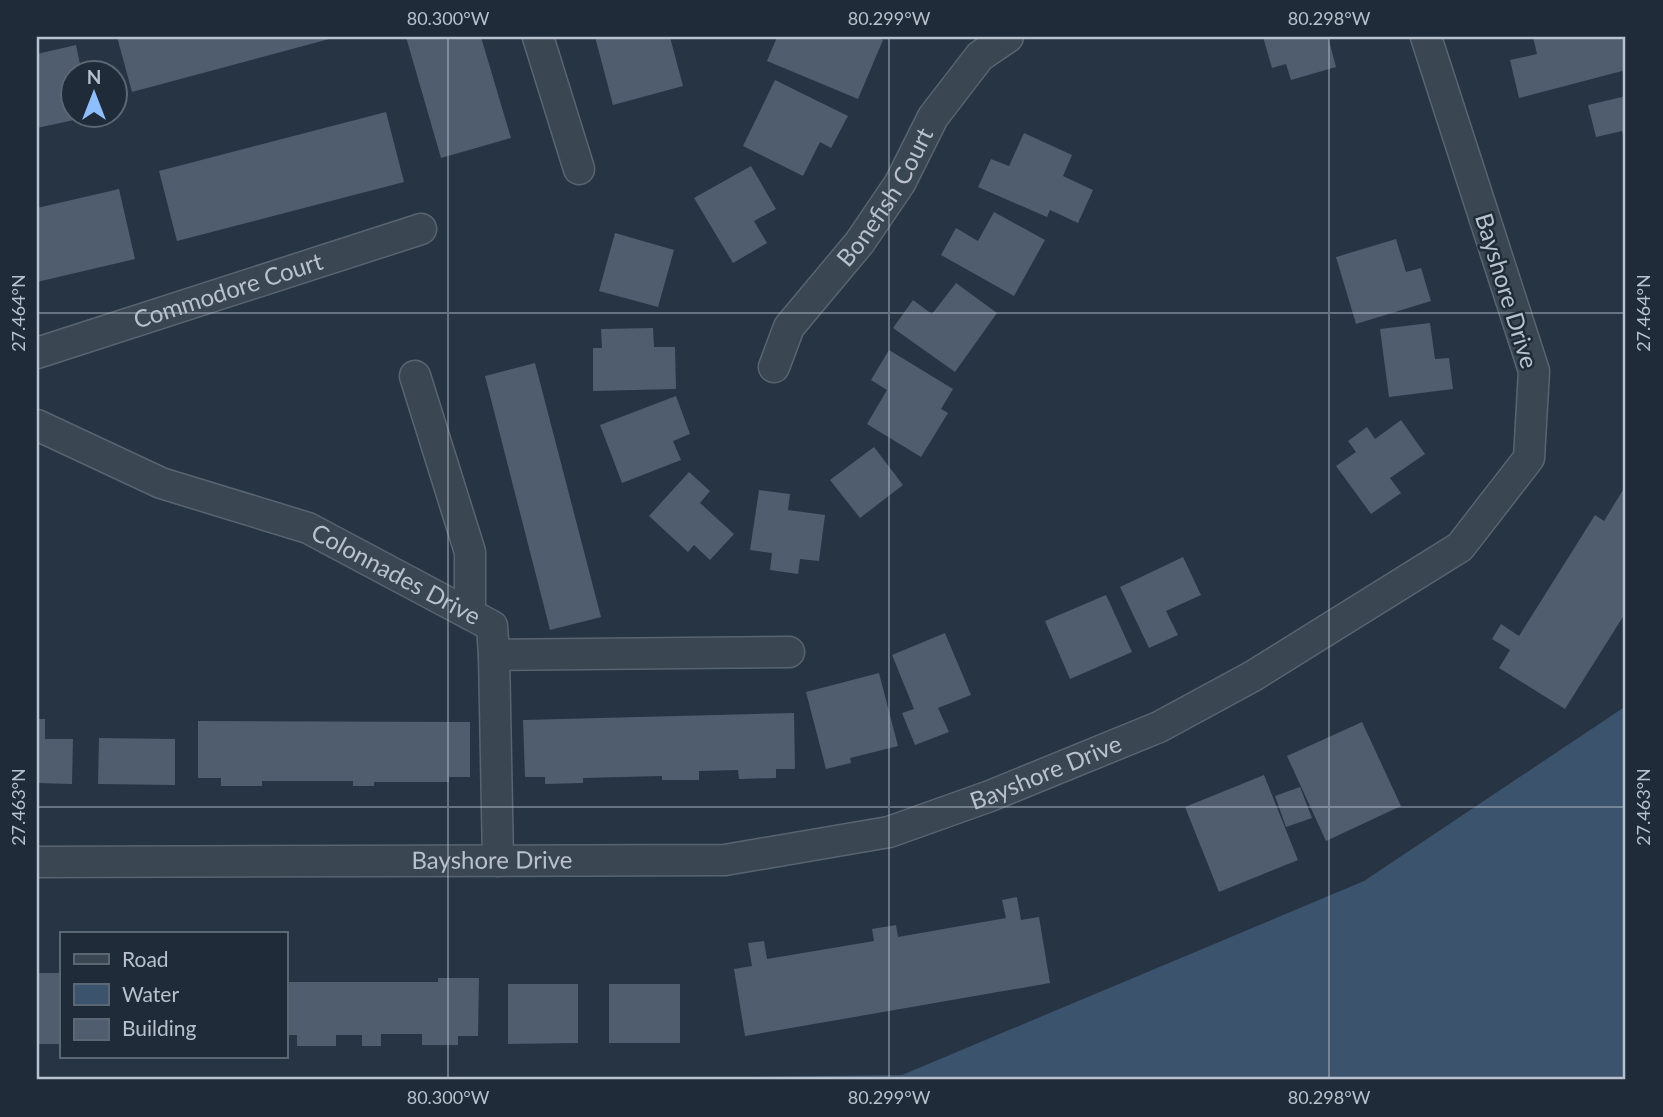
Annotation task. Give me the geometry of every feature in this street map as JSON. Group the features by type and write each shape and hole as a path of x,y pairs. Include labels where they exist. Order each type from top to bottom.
{"street":[{"path":"538,37 579,169"},
{"name":"Bonefish Court","path":"774,367 789,327 860,242 900,183 933,117 980,56 1008,37"},
{"name":"Bayshore Drive","path":"37,862 725,860 890,832 990,796 1159,727 1253,676 1460,547 1529,458 1534,371 1426,37"},
{"name":"Commodore Court","path":"37,353 421,229"},
{"path":"415,376 470,552 470,614"},
{"name":"Colonnades Drive","path":"37,425 161,483 308,528 492,626 494,655 789,652"},
{"path":"494,655 498,860"}],"water":[{"path":"1626,706 1626,1080 496,1080 902,1075 1364,881"}],"building":[{"path":"117,37 333,37 132,92 130,60 123,60"},
{"path":"406,37 481,37 511,138 441,158"},
{"path":"595,37 670,37 683,86 613,105"},
{"path":"777,37 875,37 883,40 858,99 767,61"},
{"path":"1263,37 1328,37 1336,67 1291,80 1286,64 1272,68"},
{"path":"1533,37 1626,37 1626,70 1519,98 1510,60 1537,54"},
{"path":"76,45 79,60 60,60 60,123 37,128 37,54"},
{"path":"775,80 848,116 831,148 820,142 803,176 743,146"},
{"path":"1626,96 1626,145 1622,131 1596,137 1588,105"},
{"path":"386,112 404,182 177,241 159,171"},
{"path":"1024,133 1072,155 1063,176 1093,190 1078,223 1050,210 1047,217 978,187 991,159 1009,166"},
{"path":"751,166 776,209 754,221 767,243 733,263 694,198"},
{"path":"119,189 135,259 37,282 37,208"},
{"path":"994,212 1045,240 1014,296 941,255 956,228 978,241"},
{"path":"615,233 674,250 658,307 599,291"},
{"path":"1396,239 1406,272 1421,268 1431,301 1356,324 1336,257"},
{"path":"956,283 997,313 955,372 893,328 913,300 932,314"},
{"path":"1430,323 1435,359 1449,358 1453,389 1389,397 1380,329"},
{"path":"653,328 654,347 675,347 676,389 593,391 593,348 602,348 601,329"},
{"path":"889,350 953,389 941,409 948,413 921,457 867,424 887,390 871,380"},
{"path":"535,363 601,617 550,630 485,376"},
{"path":"676,396 690,434 673,441 681,460 622,483 600,425"},
{"path":"1401,420 1425,454 1390,478 1401,493 1371,514 1336,466 1356,452 1348,441 1367,427 1375,439"},
{"path":"874,447 903,485 860,518 830,480"},
{"path":"689,472 710,491 700,503 734,534 710,560 694,545 688,552 649,516"},
{"path":"1626,485 1626,612 1565,709 1499,668 1510,650 1492,639 1501,624 1519,636 1595,515 1604,521"},
{"path":"759,490 790,494 788,510 825,515 819,561 800,559 798,574 770,570 772,553 750,550"},
{"path":"1183,557 1201,595 1166,611 1178,635 1149,648 1120,587"},
{"path":"1106,595 1132,652 1070,679 1045,621"},
{"path":"945,633 971,695 938,708 949,732 915,745 902,713 914,709 892,655"},
{"path":"879,673 898,746 850,758 851,763 826,769 806,692"},
{"path":"794,713 795,769 776,769 776,778 739,779 738,770 699,771 699,780 662,780 662,776 583,778 583,783 545,784 545,777 525,777 523,720"},
{"path":"37,719 45,719 45,739 73,739 72,784 37,783"},
{"path":"198,721 470,722 470,777 449,777 449,782 374,782 374,786 353,786 353,781 262,781 262,786 221,786 221,778 198,778"},
{"path":"1362,722 1401,806 1326,841 1287,756"},
{"path":"99,738 175,739 175,785 98,784"},
{"path":"1264,775 1298,860 1219,892 1185,807"},
{"path":"1300,787 1312,818 1286,827 1275,796"},
{"path":"1017,897 1021,920 1039,917 1050,983 745,1036 734,969 752,966 748,943 764,941 767,959 874,941 872,929 896,925 898,937 1006,918 1002,900"},
{"path":"37,973 60,973 60,1044 37,1044"},
{"path":"438,978 479,978 478,1036 458,1036 458,1045 422,1045 422,1034 381,1034 381,1046 362,1046 362,1035 336,1035 336,1046 297,1046 297,1035 287,1035 287,982 438,982"},
{"path":"508,984 578,984 578,1043 508,1044"},
{"path":"609,984 680,984 680,1043 609,1043"}]}
